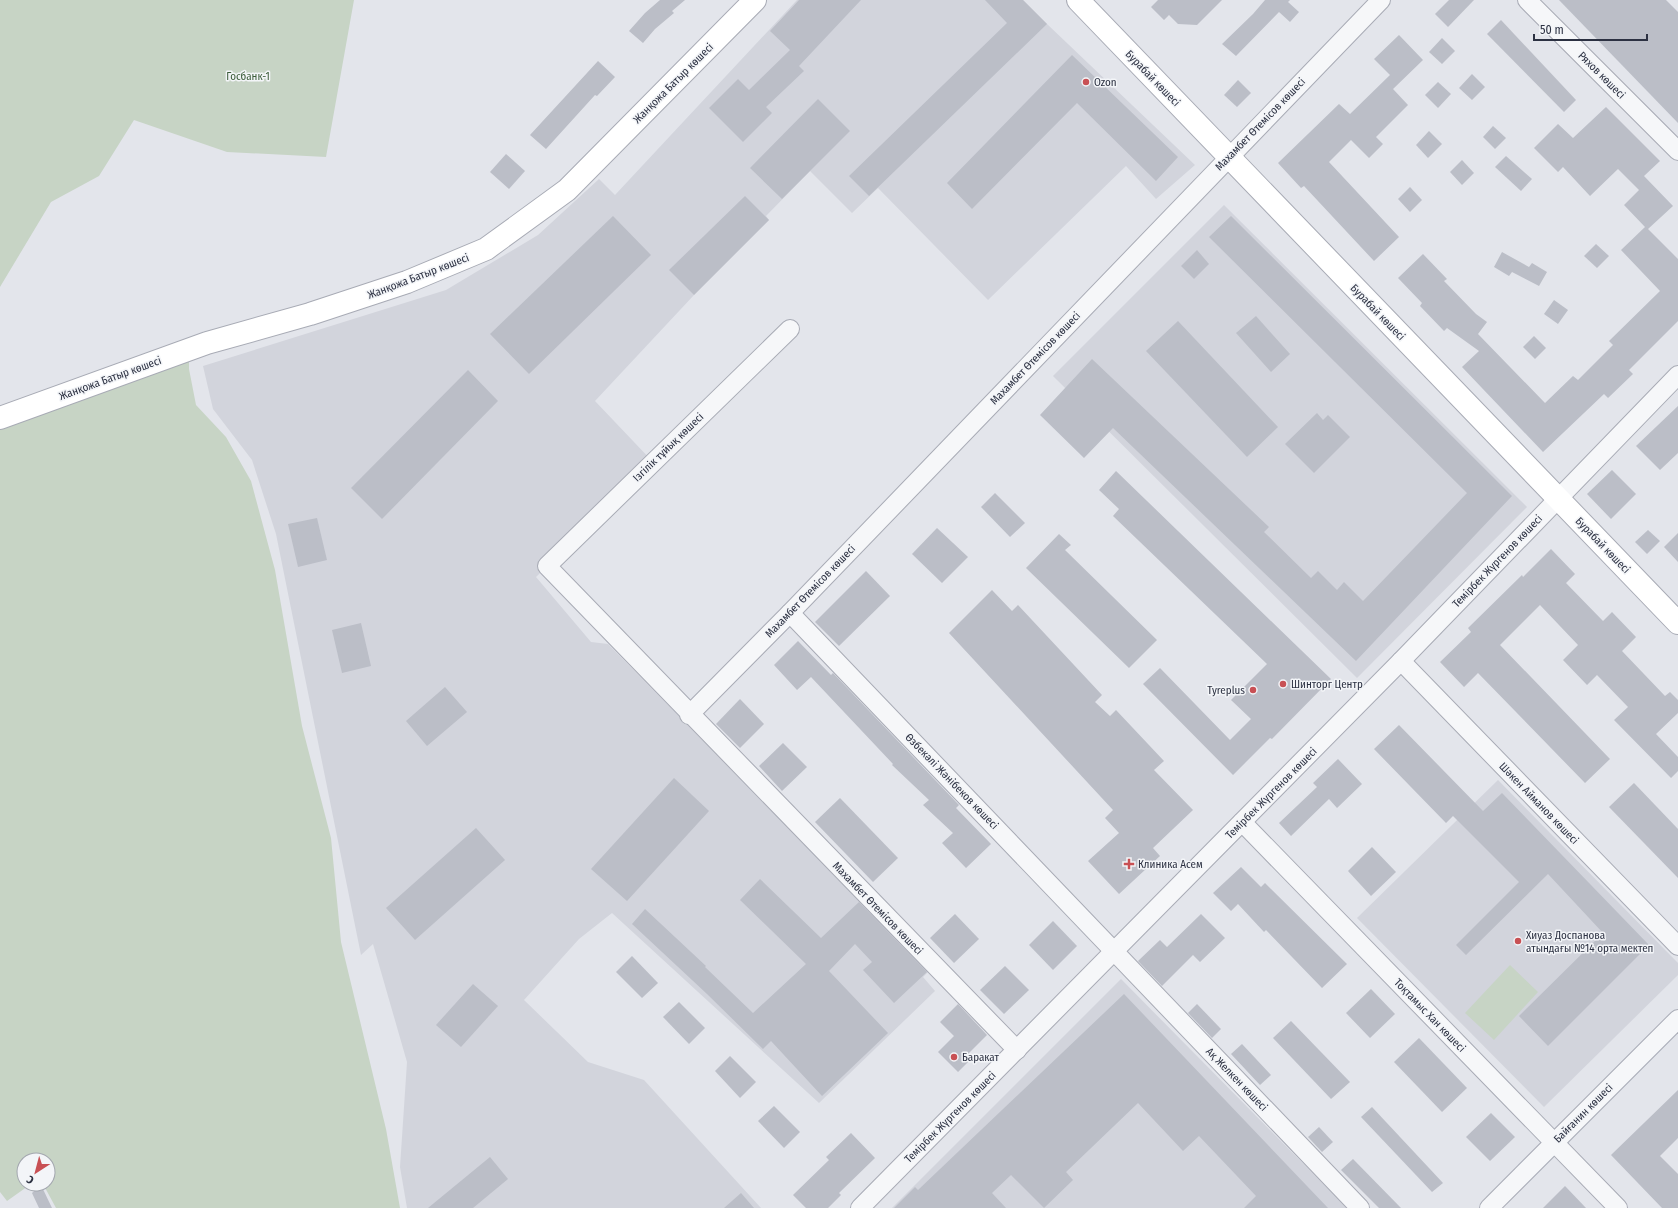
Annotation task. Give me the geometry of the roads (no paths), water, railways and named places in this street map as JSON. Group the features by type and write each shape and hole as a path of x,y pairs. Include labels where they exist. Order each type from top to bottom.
{"main road":[{"name":"Жанқожа Батыр көшесі","path":"0,418 207,343 310,314 407,282 486,249 566,190 755,0"},
{"name":"Бурабай көшесі","path":"1078,0 1678,624"}],"street":[{"name":"Махамбет Өтемісов көшесі","path":"689,714 790,613 1228,156 1381,0"},
{"name":"Ряхов көшесі","path":"1527,0 1678,151"},
{"name":"Ізгілік тұйық көшесі","path":"547,566 790,329"},
{"name":"Темірбек Жүргенов көшесі","path":"860,1208 1401,661 1678,375"},
{"name":"Махамбет Өтемісов көшесі","path":"547,566 689,714 1017,1050"},
{"name":"Өзбекәлі Жәнібеков көшесі","path":"790,613 1114,950"},
{"name":"Шәкен Айманов көшесі","path":"1401,661 1678,946"},
{"name":"Тоқтамыс Хан көшесі","path":"1242,822 1618,1208"},
{"name":"Ақ Желкен көшесі","path":"1114,950 1360,1208"},
{"name":"Байғанин көшесі","path":"1489,1208 1678,1019"}],"place":[{"name":"Ozon","path":"1086,82"},
{"name":"Шинторг Центр","path":"1283,684"},
{"name":"Tyreplus","path":"1253,690"},
{"name":"Клиника Асем","path":"1129,864"},
{"name":"Хиуаз Доспанова атындағы №14 орта мектеп","path":"1518,941"},
{"name":"Баракат","path":"954,1057"}],"park label":[{"name":"Госбанк-1","path":"248,76"}]}
